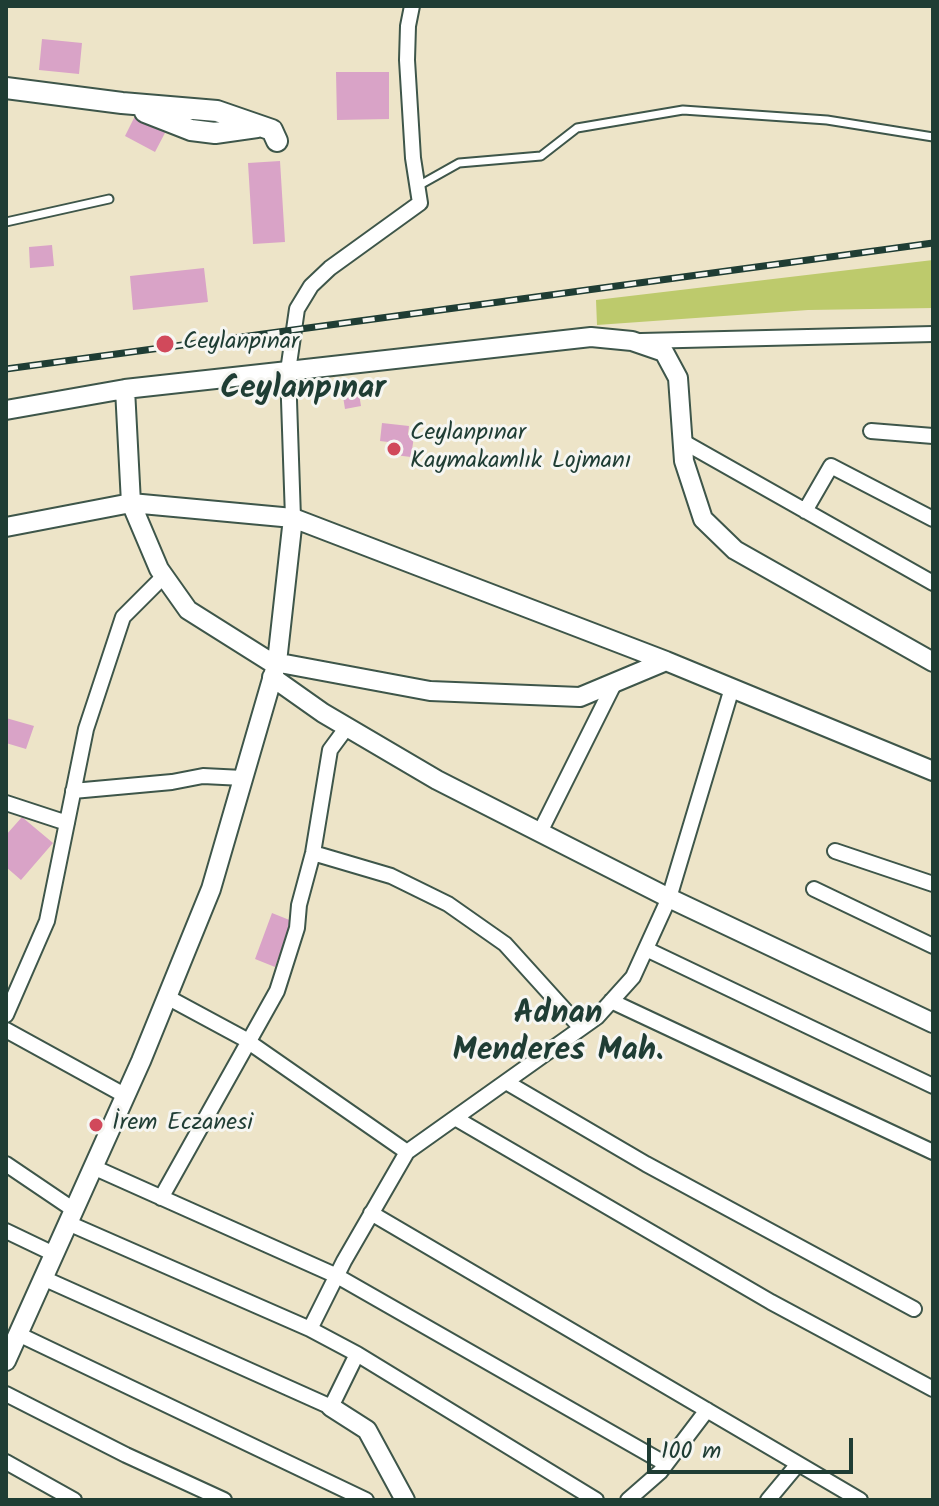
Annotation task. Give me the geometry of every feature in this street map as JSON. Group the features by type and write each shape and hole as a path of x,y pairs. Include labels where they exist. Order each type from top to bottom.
{"main road":[{"path":"6,88 217,111 270,134"}],"street":[{"path":"6,1361 126,1096 211,889 274,670 293,518 288,371 297,309 303,297 330,268 420,203 413,158 407,60 412,6"},
{"path":"6,410 125,389 591,337 632,341 933,334"},
{"path":"632,341 664,352 678,378 684,461 703,519 735,550 933,662"},
{"path":"125,389 131,503 164,576 188,610 269,661 274,670 347,727 437,780 669,898 933,1023"},
{"path":"871,431 933,436"},
{"path":"682,441 933,583"},
{"path":"805,511 831,466 933,519"},
{"path":"6,527 131,503 293,518 666,661 933,771"},
{"path":"6,1015 47,921 86,729 123,617 164,576"},
{"path":"274,670 430,691 580,697 666,661"},
{"path":"540,832 615,682"},
{"path":"310,1329 407,1152 597,1017 633,977 669,898 732,688"},
{"path":"161,1198 277,991 297,928 330,750 347,727"},
{"path":"73,791 172,782 203,776 243,778"},
{"path":"6,803 67,823"},
{"path":"835,851 933,884"},
{"path":"313,853 391,876 448,904 505,944 581,1028"},
{"path":"814,889 933,946"},
{"path":"646,949 933,1086"},
{"path":"167,997 250,1043 407,1152"},
{"path":"611,1001 933,1152"},
{"path":"6,1030 126,1096"},
{"path":"506,1082 646,1164 914,1309"},
{"path":"455,1118 771,1302 933,1389"},
{"path":"6,1164 71,1217 357,1354 596,1500"},
{"path":"93,1167 337,1276 666,1464"},
{"path":"371,1213 860,1500"},
{"path":"6,1231 54,1254"},
{"path":"43,1278 331,1407 367,1430 405,1500"},
{"path":"18,1334 366,1500"},
{"path":"331,1407 357,1354"},
{"path":"6,1394 224,1500"},
{"path":"628,1500 666,1464 707,1410"},
{"path":"6,1462 74,1500"},
{"path":"768,1500 798,1464"}],"lane":[{"path":"418,186 459,163 541,156 577,128 683,110 827,120 933,137"},
{"path":"6,222 109,199"}],"green space":[{"path":"933,260 933,308 808,310 597,325 596,300"}],"building":[{"path":"42,39 82,43 79,74 39,70"},
{"path":"336,72 389,72 389,119 337,120"},
{"path":"136,114 166,131 155,152 125,136"},
{"path":"280,161 285,242 253,244 248,163"},
{"path":"52,245 54,266 30,268 29,247"},
{"path":"204,268 208,302 133,310 130,276"},
{"path":"358,388 361,406 345,409 342,390"},
{"name":"Ceylanpınar Kaymakamlık Lojmanı","path":"382,423 409,426 408,435 414,436 411,457 386,454 388,442 380,441"},
{"path":"6,718 34,726 26,749 6,743"},
{"path":"22,817 53,843 21,880 6,867 6,835"},
{"path":"272,913 292,921 275,967 255,959"}],"railway":[{"path":"6,369 933,243"}],"place":[{"name":"Ceylanpınar","path":"165,344"},
{"name":"Ceylanpınar Kaymakamlık Lojmanı","path":"394,449"},
{"name":"İrem Eczanesi","path":"96,1125"}],"district":[{"name":"Ceylanpınar","path":"303,392"},
{"name":"Adnan Menderes Mah.","path":"558,1036"}]}
